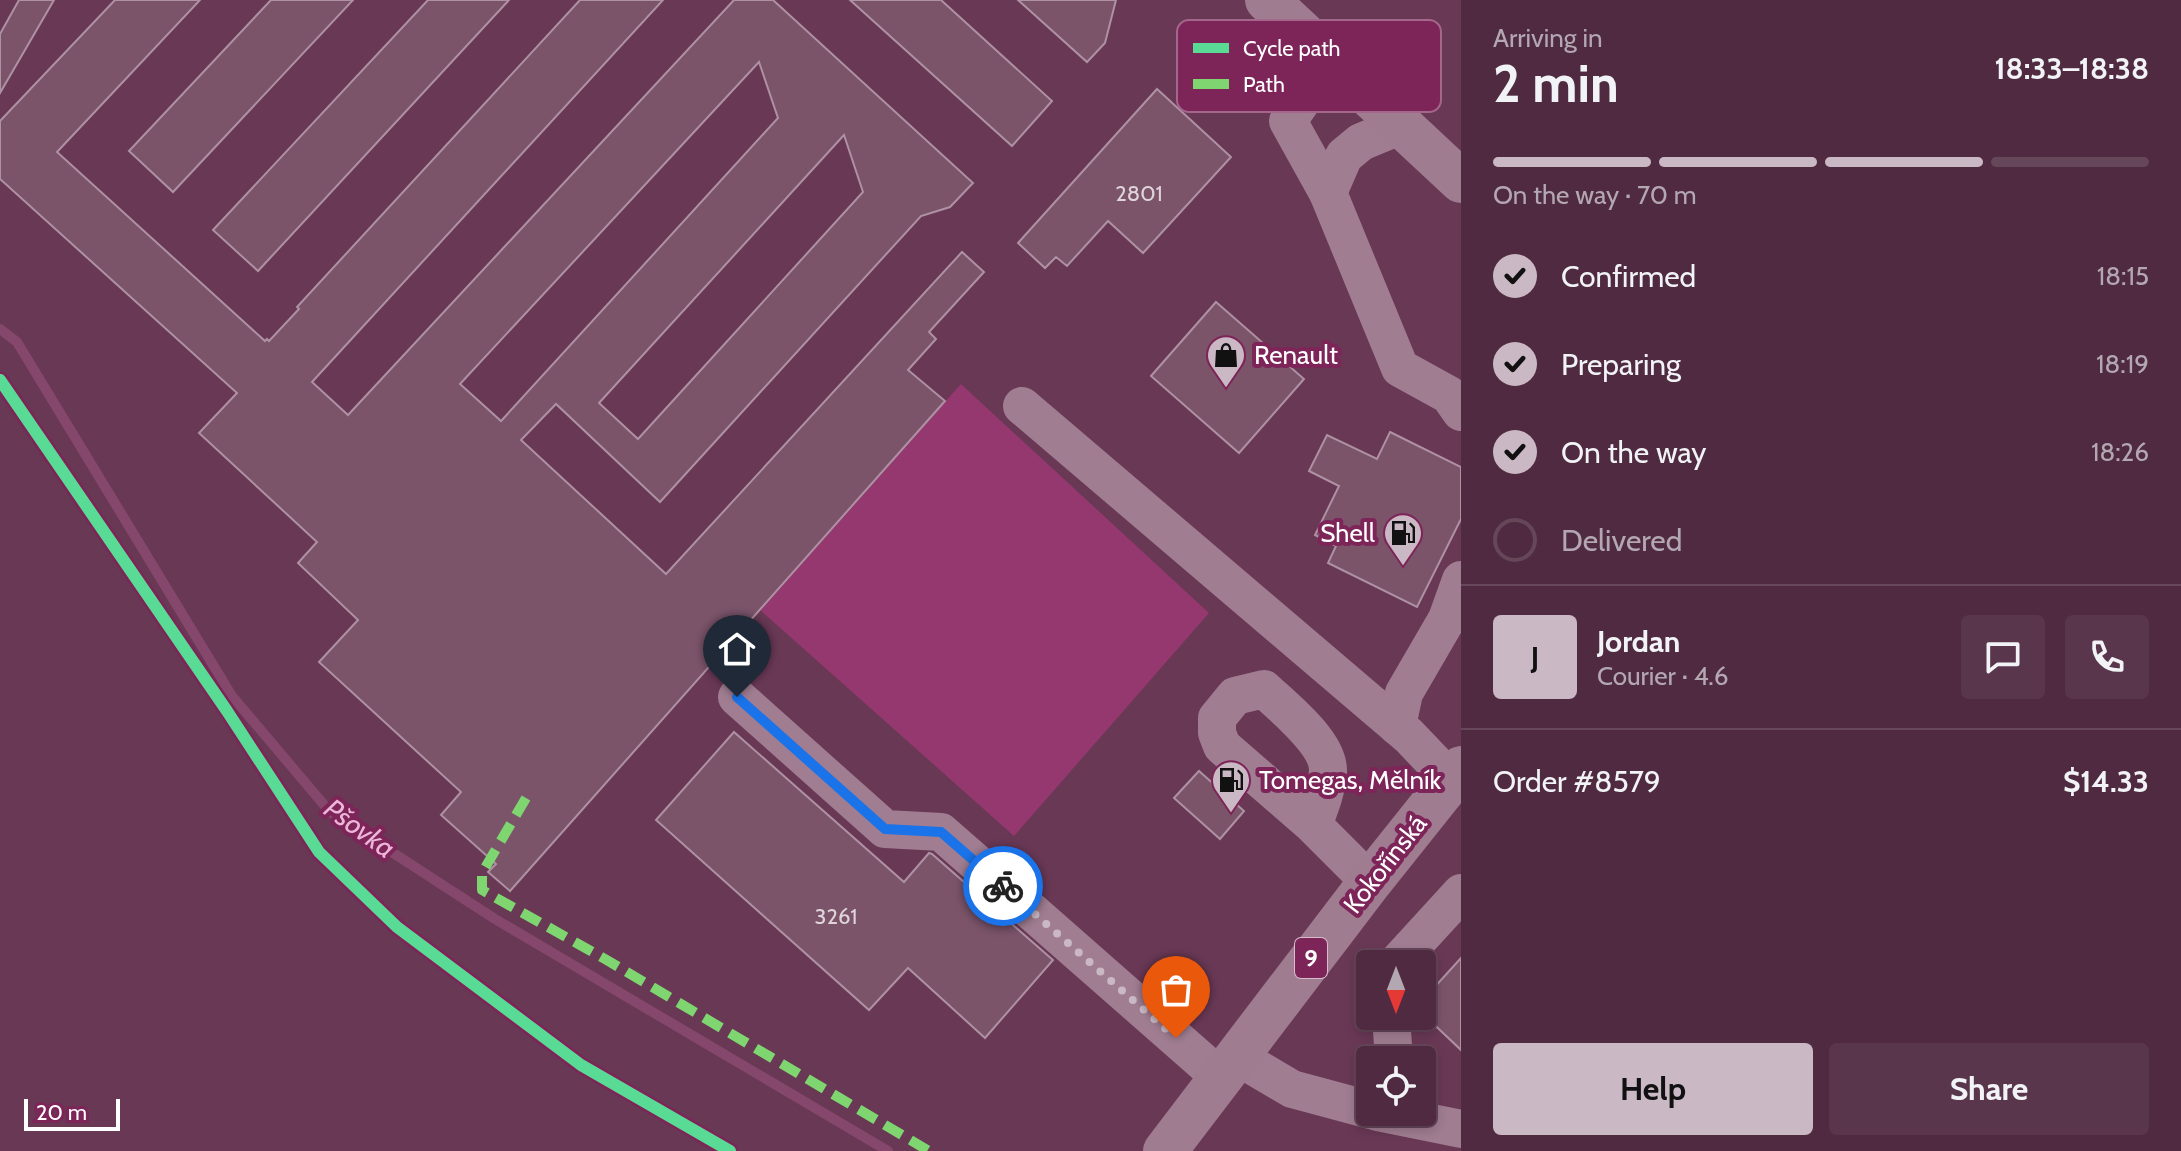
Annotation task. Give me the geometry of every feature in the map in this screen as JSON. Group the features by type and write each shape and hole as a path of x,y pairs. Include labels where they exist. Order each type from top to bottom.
{"main road":[{"path":"1267,0 1288,20"},
{"path":"1388,112 1461,181"},
{"name":"Kokořínská","path":"1165,1151 1456,774"}],"lane":[{"path":"1294,112 1288,121 1328,193 1400,368 1449,395 1461,412"},
{"path":"1328,193 1344,156 1361,142 1402,125"},
{"path":"1022,406 1456,774"},
{"path":"1397,726 1404,693 1447,619 1461,580"},
{"path":"737,697 885,829 941,832 1228,1067 1292,1089 1356,1105"},
{"path":"1313,825 1370,882"},
{"path":"1409,950 1461,893"},
{"path":"1436,1124 1461,1129"},
{"path":"1454,1151 1461,1138"}],"shaded area":[{"path":"961,384 1209,613 1014,836 759,609"}],"building":[{"path":"19,0 54,0 0,93 0,34"},
{"path":"115,0 200,0 57,152 265,341 269,341 580,0 663,0 312,382 348,415 734,0 773,0 973,183 950,207 921,216 660,502 556,404 521,440 666,574 962,252 984,272 929,332 936,339 908,370 945,401 510,891 488,872 496,864 441,815 461,792 319,662 358,620 298,563 317,542 199,433 237,393 0,179 0,121","holes":["759,62 778,118 501,421 460,384","844,135 863,192 638,439 599,403"]},
{"path":"271,0 353,0 173,192 129,151"},
{"path":"428,0 509,0 258,271 213,230"},
{"path":"850,0 941,0 1052,101 1012,146"},
{"path":"1018,0 1116,0 1105,43 1087,62"},
{"path":"1157,89 1177,107 1177,112 1182,112 1231,157 1143,253 1108,221 1067,266 1056,257 1045,268 1018,243"},
{"path":"1216,302 1304,379 1239,453 1151,376"},
{"path":"1390,432 1461,467 1461,519 1417,607 1328,563 1336,546 1315,535 1339,486 1309,471 1327,435 1377,459"},
{"path":"734,732 904,882 929,853 932,854 1053,960 985,1038 908,968 869,1010 656,820"},
{"path":"1199,771 1244,811 1220,839 1174,798"},
{"path":"1461,958 1461,1050 1436,1026 1436,986"}],"waterway":[{"name":"Pšovka","path":"0,329 17,342 232,696 330,812 495,919 888,1151"}],"marked path":[{"path":"526,798 482,873 482,890 605,959 929,1151"}],"cycle path":[{"path":"0,380 227,711 319,852 397,927 581,1065 730,1151"}],"way so far":[{"path":"1003,886 1176,1038"}],"place":[{"name":"Renault","path":"1226,389"},
{"name":"Shell","path":"1403,567"},
{"name":"Tomegas, Mělník","path":"1231,814"}],"route":[{"path":"737,697 885,829 941,832 1003,886"}]}
